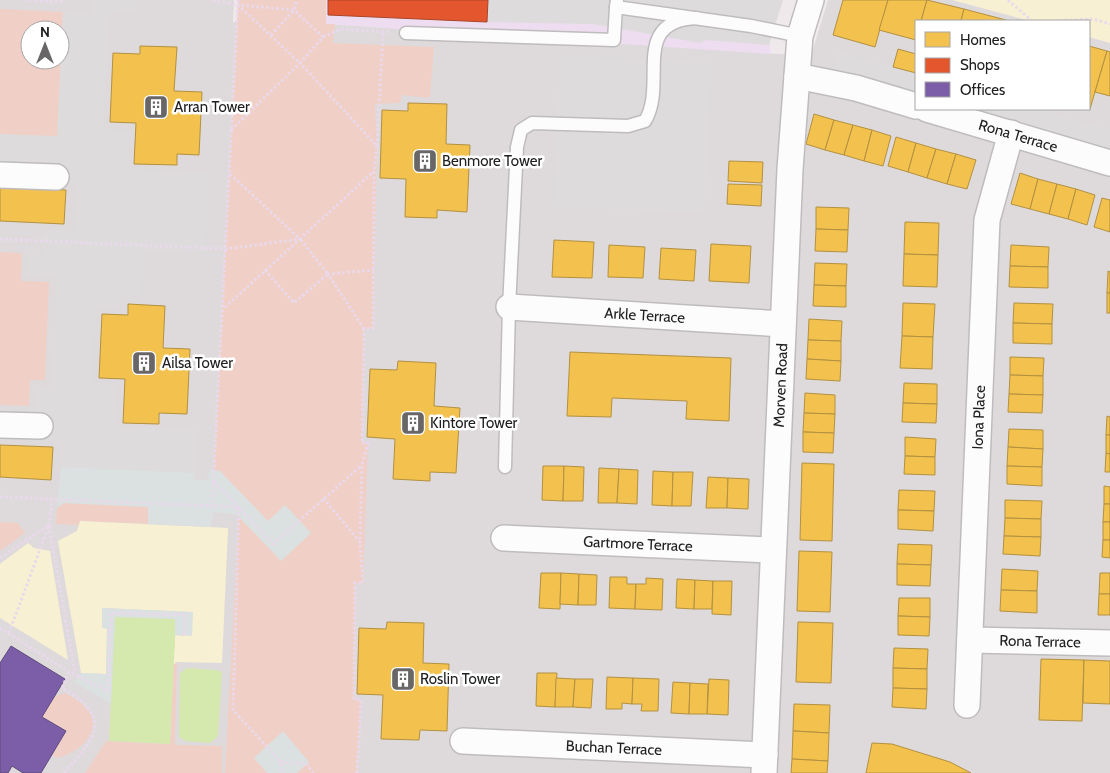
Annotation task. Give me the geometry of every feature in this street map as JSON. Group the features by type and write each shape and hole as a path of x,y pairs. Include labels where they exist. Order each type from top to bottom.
{"street":[{"name":"Morven Road","path":"764,764 790,169 800,36 812,0"},
{"path":"797,76 856,88 915,106"},
{"name":"Rona Terrace","path":"930,110 1110,163"},
{"name":"Iona Place","path":"967,705 987,220 1011,133"},
{"path":"0,175 56,177"},
{"name":"Arkle Terrace","path":"508,307 782,324"},
{"path":"0,425 40,426"},
{"name":"Gartmore Terrace","path":"504,538 772,550"},
{"name":"Rona Terrace","path":"970,640 1110,643"},
{"name":"Buchan Terrace","path":"463,741 764,764"}],"lane":[{"path":"406,33 614,40 617,4 800,36"},
{"path":"504,467 508,307 517,147 521,130 532,123 628,126 645,121 650,113 654,52 658,37 667,25 681,19 697,18"}],"path":[{"path":"24,0 58,2 64,0"},
{"path":"213,0 294,10 323,37"},
{"path":"271,35 294,10 298,0"},
{"path":"1008,0 1031,20"},
{"path":"238,2 300,62 377,146"},
{"path":"212,507 238,2"},
{"path":"1074,20 1093,19 1110,24"},
{"path":"231,130 323,37 341,29 406,33"},
{"path":"364,329 373,328 374,171 383,32"},
{"path":"222,310 374,171"},
{"path":"229,173 300,239 328,274 364,329 362,443 368,443 362,465 360,542 363,583 355,583 354,699 361,700 357,773"},
{"path":"0,239 226,249 300,239"},
{"path":"266,270 294,303 328,274 374,270"},
{"path":"214,480 273,544 362,465"},
{"path":"0,497 239,507"},
{"path":"323,498 360,542"},
{"path":"8,633 49,525 52,500"},
{"path":"239,507 233,710 281,762 281,773"},
{"path":"0,558 49,525"},
{"path":"49,525 75,673"},
{"path":"1,629 69,672 75,673 108,691 111,613 185,615 184,636"},
{"path":"64,773 93,736 94,722 90,708 62,688 69,672"},
{"path":"281,762 307,764 313,773"}],"shaded area":[{"path":"0,0 234,0 233,22 335,24 811,56 828,0 1038,0 1110,16 1110,773 0,773"},
{"path":"93,0 136,0 135,13 109,12 103,129 129,131 127,169 209,173 206,253 145,250 142,297 120,296 120,307 96,306 93,382 117,384 116,427 197,430 195,473 61,467 62,442 0,440 0,407 35,409 36,388 53,388 57,277 26,276 27,254 42,255 43,231 74,232 76,184 0,180 0,134 57,136 60,70 70,70 70,20 63,20 63,12 92,14"},
{"path":"238,0 326,0 326,24 335,24 333,43 434,47 430,98 402,95 400,103 375,104 377,146 373,328 364,329 362,442 368,443 363,583 355,584 354,699 361,700 357,773 225,773 239,508 212,507"},
{"path":"326,0 783,0 769,45 771,54 325,24"},
{"path":"488,0 783,0 769,45 706,40 700,43 593,24 487,22"},
{"path":"952,0 1110,0 1110,43 1090,37 1090,20 1026,20"},
{"path":"0,9 63,12 63,20 20,20 20,70 60,70 57,137 0,134"},
{"path":"838,52 915,74 915,96 832,72"},
{"path":"561,56 712,63 704,213 553,206"},
{"path":"963,110 1039,110 1110,130 1110,152"},
{"path":"0,252 22,253 21,281 49,282 45,380 30,380 29,406 0,405"},
{"path":"61,467 195,473 193,480 208,480 210,469 220,471 268,521 285,505 311,533 281,561 238,516 232,514 213,512 211,527 148,524 148,507 64,503 57,508"},
{"path":"64,503 149,507 148,524 80,521 79,525 56,524 57,508"},
{"path":"80,521 228,528 222,663 177,662 173,665 175,635 184,636 192,612 102,608 107,629 106,674 81,673 58,541 77,531"},
{"path":"0,522 18,523 25,533 0,551"},
{"path":"28,543 34,548 50,551 68,660 0,618 0,564"},
{"path":"102,608 193,612 192,636 175,635 175,619 115,617 111,704 74,682 81,673 106,674 107,629 102,628"},
{"path":"177,662 175,745 222,746 222,773 85,773 106,741 170,744 173,665"},
{"path":"65,693 85,706 92,718 93,726 91,734 80,747 65,756 57,758 52,755 66,731 42,717 55,696"},
{"path":"283,731 309,762 297,773 267,773 254,758"}],"green space":[{"path":"115,616 176,619 170,744 109,741"},
{"path":"187,668 222,672 218,736 210,743 186,741 179,737 180,673"}],"building: Homes":[{"path":"843,0 888,0 875,47 833,35"},
{"path":"888,0 927,0 921,20 915,20 915,40 879,30"},
{"path":"927,0 964,9 961,20 921,20"},
{"path":"964,9 1006,20 961,20"},
{"name":"Arran Tower","path":"140,46 177,47 174,91 202,92 199,155 177,154 177,165 134,164 136,123 110,122 113,53 140,54"},
{"path":"1090,46 1107,51 1090,109"},
{"path":"898,49 915,54 915,73 893,67"},
{"path":"1107,51 1110,52 1110,96 1095,92"},
{"name":"Benmore Tower","path":"408,103 447,104 446,144 470,145 467,212 437,210 437,218 405,217 406,179 380,178 382,110 408,111"},
{"path":"814,114 834,120 825,150 806,144"},
{"path":"834,120 853,125 844,155 825,150"},
{"path":"853,125 872,130 864,161 844,155"},
{"path":"872,130 891,136 883,166 864,161"},
{"path":"896,137 916,143 908,172 888,166"},
{"path":"916,143 936,149 927,178 908,172"},
{"path":"936,149 956,154 947,184 927,178"},
{"path":"956,154 976,160 967,189 947,184"},
{"path":"729,161 763,162 762,183 728,181"},
{"path":"1020,173 1038,179 1030,209 1011,204"},
{"path":"1038,179 1057,184 1049,214 1030,209"},
{"path":"728,184 762,185 761,206 727,204"},
{"path":"1057,184 1076,189 1068,219 1049,214"},
{"path":"0,187 66,190 64,224 0,221"},
{"path":"1076,189 1095,195 1087,225 1068,219"},
{"path":"1102,198 1110,200 1110,232 1094,227"},
{"path":"816,207 849,208 848,230 816,229"},
{"path":"905,222 939,223 938,255 904,254"},
{"path":"816,229 848,230 847,252 815,251"},
{"path":"554,240 594,242 592,278 552,277"},
{"path":"711,244 751,246 749,283 709,281"},
{"path":"609,245 645,247 643,278 608,277"},
{"path":"1011,245 1049,247 1048,267 1010,266"},
{"path":"661,248 696,250 694,281 659,279"},
{"path":"904,254 938,255 937,287 903,286"},
{"path":"815,263 847,264 846,286 814,285"},
{"path":"1010,266 1048,267 1048,288 1009,287"},
{"path":"1108,271 1110,272 1110,293 1107,293"},
{"path":"814,285 846,286 846,307 813,306"},
{"path":"1107,293 1110,293 1110,313 1107,313"},
{"path":"903,303 935,304 933,337 902,336"},
{"path":"1014,303 1053,304 1052,324 1013,323"},
{"name":"Ailsa Tower","path":"128,304 165,306 163,348 190,349 187,414 159,413 159,424 123,423 125,379 99,378 102,314 128,315"},
{"path":"809,319 842,321 841,341 808,340"},
{"path":"1013,323 1052,324 1052,344 1013,343"},
{"path":"902,336 933,337 932,369 900,368"},
{"path":"808,340 841,341 841,361 807,359"},
{"path":"570,352 731,358 729,421 686,419 687,401 612,398 611,417 567,416"},
{"path":"1010,357 1044,358 1043,376 1010,375"},
{"path":"807,359 841,361 840,381 806,379"},
{"name":"Kintore Tower","path":"398,361 436,363 434,406 460,408 456,473 430,472 430,481 393,479 395,439 367,437 370,369 397,370"},
{"path":"1010,375 1043,376 1043,395 1009,394"},
{"path":"904,383 937,384 937,404 903,403"},
{"path":"805,393 835,395 835,414 804,413"},
{"path":"1009,394 1043,395 1042,413 1008,412"},
{"path":"903,403 937,404 936,423 902,422"},
{"path":"804,413 835,414 834,433 803,432"},
{"path":"1107,416 1110,417 1110,435 1106,435"},
{"path":"1009,429 1043,430 1043,449 1008,447"},
{"path":"803,432 834,433 833,453 803,452"},
{"path":"1106,435 1110,435 1110,454 1106,453"},
{"path":"905,437 936,439 935,457 905,456"},
{"path":"0,445 53,447 51,480 0,477"},
{"path":"1008,447 1043,449 1042,467 1007,466"},
{"path":"1106,453 1110,454 1110,472 1105,472"},
{"path":"905,456 935,457 935,475 904,474"},
{"path":"802,463 834,464 832,541 800,540"},
{"path":"543,466 564,466 563,501 542,500"},
{"path":"564,466 584,467 583,501 563,501"},
{"path":"1007,466 1042,467 1042,486 1007,484"},
{"path":"599,468 619,469 617,503 598,503"},
{"path":"619,469 638,470 637,504 617,503"},
{"path":"653,471 673,472 672,506 652,505"},
{"path":"673,472 693,472 691,506 672,506"},
{"path":"708,477 728,478 727,508 706,508"},
{"path":"728,478 749,479 748,509 727,508"},
{"path":"1104,486 1110,487 1110,504 1104,504"},
{"path":"899,490 935,491 934,511 898,510"},
{"path":"1005,500 1042,501 1041,519 1005,518"},
{"path":"1104,504 1110,504 1110,522 1103,522"},
{"path":"898,510 934,511 933,531 898,529"},
{"path":"1005,518 1041,519 1041,537 1004,536"},
{"path":"1103,522 1110,522 1110,540 1103,540"},
{"path":"1004,536 1041,537 1040,556 1003,554"},
{"path":"1103,540 1110,540 1110,558 1102,557"},
{"path":"898,544 932,545 931,565 897,564"},
{"path":"799,551 832,552 830,612 797,611"},
{"path":"897,564 931,565 930,586 897,585"},
{"path":"1002,569 1038,571 1037,591 1001,590"},
{"path":"541,573 561,573 560,609 539,608"},
{"path":"561,573 579,574 578,605 560,604"},
{"path":"1100,573 1110,573 1110,594 1099,594"},
{"path":"579,574 597,575 596,605 578,605"},
{"path":"610,577 627,577 627,584 636,584 635,609 609,608"},
{"path":"646,578 663,579 662,610 635,609 636,584 646,584"},
{"path":"677,579 695,580 694,609 676,608"},
{"path":"695,580 713,581 712,609 694,609"},
{"path":"713,581 732,581 731,615 712,614"},
{"path":"1001,590 1037,591 1037,613 1000,611"},
{"path":"1099,594 1110,594 1110,615 1098,615"},
{"path":"899,598 930,598 930,617 898,616"},
{"path":"898,616 930,617 929,636 898,635"},
{"name":"Roslin Tower","path":"387,622 424,623 423,663 449,664 447,731 420,730 419,740 381,739 383,695 357,694 359,628 386,629"},
{"path":"798,622 833,623 831,683 796,682"},
{"path":"894,648 928,649 927,669 893,668"},
{"path":"1041,659 1084,660 1082,721 1039,720"},
{"path":"1084,660 1110,661 1110,704 1083,703"},
{"path":"893,668 927,669 927,689 893,688"},
{"path":"537,673 557,673 555,707 536,706"},
{"path":"607,677 633,678 632,704 622,703 622,709 606,709"},
{"path":"556,678 575,679 573,707 555,707"},
{"path":"633,678 659,679 658,711 641,711 642,704 632,704"},
{"path":"575,679 593,679 591,708 573,707"},
{"path":"709,679 729,680 728,715 707,714"},
{"path":"673,682 690,683 689,714 671,713"},
{"path":"690,683 708,684 707,714 689,714"},
{"path":"893,688 927,689 926,709 892,707"},
{"path":"794,704 830,705 829,733 793,731"},
{"path":"793,731 829,733 828,761 792,759"},
{"path":"872,743 892,744 950,762 971,773 866,773"},
{"path":"792,759 828,761 827,773 791,773"}],"building: Shops":[{"path":"328,0 488,0 487,22 328,15"}],"building: Offices":[{"path":"11,646 65,679 42,717 66,731 41,773 23,773 12,766 8,773 0,773 0,663"}],"place":[{"name":"Arran Tower","path":"156,107"},
{"name":"Benmore Tower","path":"425,161"},
{"name":"Ailsa Tower","path":"144,363"},
{"name":"Kintore Tower","path":"413,423"},
{"name":"Roslin Tower","path":"403,679"}]}
